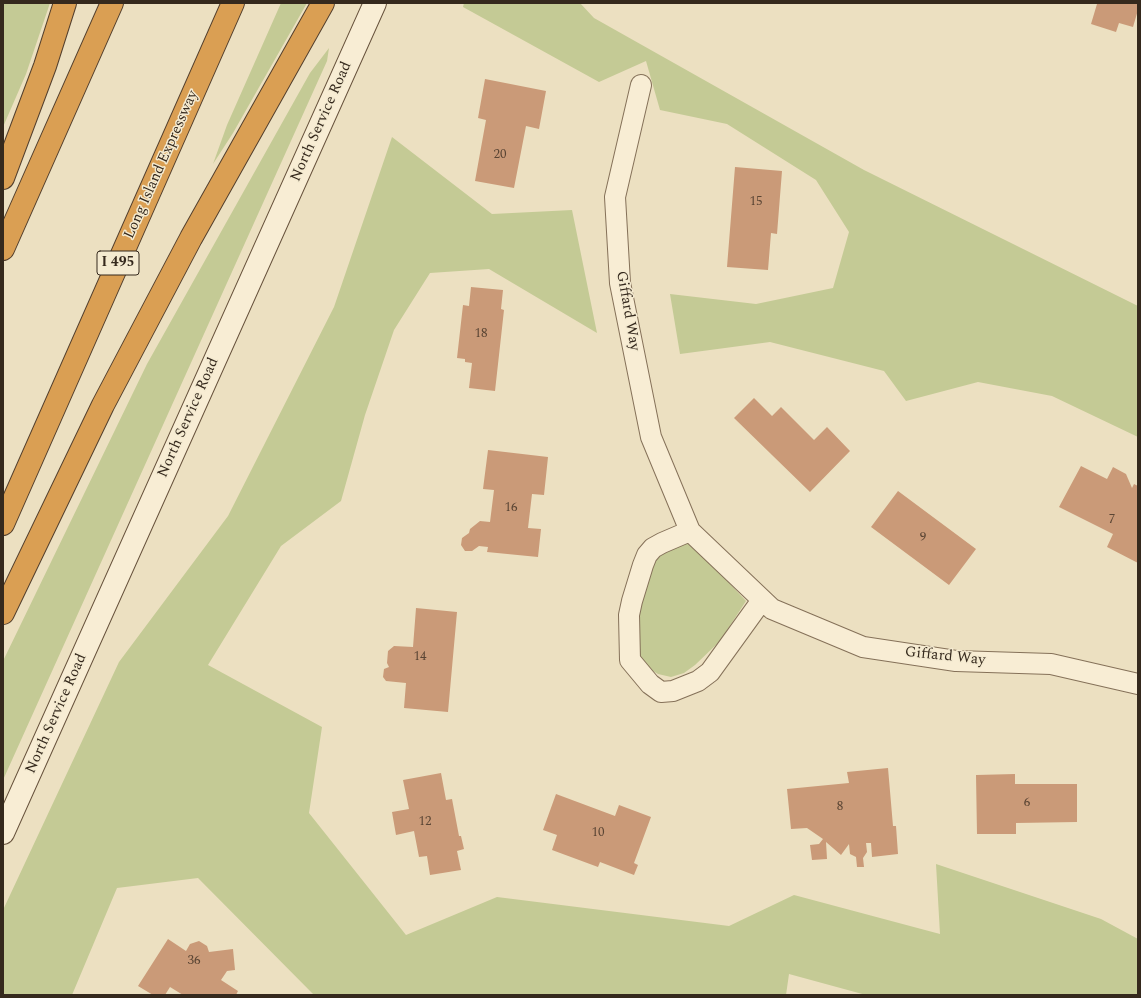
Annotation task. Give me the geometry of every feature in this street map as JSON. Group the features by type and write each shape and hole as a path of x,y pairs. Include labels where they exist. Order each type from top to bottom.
{"highway":[{"path":"3,178 45,66 65,3"},
{"path":"3,249 112,3"},
{"name":"Long Island Expressway","path":"3,524 233,3"},
{"path":"3,613 103,405 191,238 323,3"}],"main road":[{"name":"North Service Road","path":"3,833 375,3"}],"street":[{"name":"Giffard Way","path":"640,85 616,197 620,283 651,437 690,531 772,609 863,646 956,661 1051,664 1138,684"},
{"path":"690,531 653,548 647,555 632,601 629,615 630,660 650,684 658,691 664,693 702,680 710,672 762,600"}],"green space":[{"path":"3,3 50,3 26,74 3,127"},
{"path":"281,3 307,3 233,133 213,164 227,125"},
{"path":"464,3 580,3 594,18 864,170 1138,306 1138,437 1052,396 978,382 906,401 884,371 770,342 680,354 670,294 756,304 833,288 849,232 816,180 727,124 660,110 646,61 599,82 463,7"},
{"path":"329,48 327,61 3,780 3,661 147,364 310,73"},
{"path":"392,137 492,214 572,210 597,333 489,269 430,273 394,330 365,415 341,501 281,546 208,665 322,727 309,813 406,935 497,897 729,926 794,895 940,934 936,864 1101,919 1138,939 1138,995 866,995 789,974 786,995 314,995 198,878 117,888 72,995 3,995 3,910 119,662 228,516 334,307"},
{"path":"688,539 746,601 720,641 695,665 684,673 671,677 658,674 648,668 638,653 636,605 648,569 661,550"}],"building":[{"path":"1095,3 1138,3 1138,10 1133,27 1119,23 1116,32 1091,24 1097,4"},
{"path":"485,79 546,91 539,129 526,126 514,188 475,181 486,120 478,118"},
{"path":"735,167 782,171 777,234 771,233 768,270 727,267"},
{"path":"471,287 503,290 501,309 504,310 495,391 469,388 472,363 465,362 465,359 457,358 463,305 469,306"},
{"path":"754,398 772,416 781,407 814,440 827,427 850,451 810,492 734,418"},
{"path":"488,450 548,457 544,495 532,494 528,528 541,529 538,557 487,552 488,547 479,546 472,551 465,551 461,545 462,538 480,521 490,522 494,490 483,489"},
{"path":"1081,466 1107,479 1113,467 1126,474 1132,488 1134,484 1138,486 1138,563 1107,547 1113,534 1059,507"},
{"path":"898,491 976,549 949,585 871,527"},
{"path":"416,608 457,612 448,712 404,708 406,683 386,681 383,677 384,669 389,667 387,663 388,651 394,646 413,647"},
{"path":"888,768 893,826 896,826 898,854 872,857 871,843 866,843 867,852 863,858 864,867 857,867 856,857 850,854 849,844 841,855 826,842 827,859 812,860 810,845 819,844 823,839 807,828 791,829 787,789 849,783 847,772"},
{"path":"441,773 446,800 452,799 459,836 461,836 464,849 457,851 461,870 430,875 427,856 419,857 414,831 396,835 392,812 409,809 403,780"},
{"path":"1015,774 1015,784 1077,784 1077,822 1016,823 1016,834 977,834 976,775"},
{"path":"556,794 615,816 619,805 651,817 634,863 638,865 634,875 600,862 598,867 552,850 557,835 543,830"},
{"path":"168,939 186,951 190,944 199,941 207,946 209,952 233,949 235,970 227,971 221,980 238,991 236,995 183,995 170,987 165,995 153,995 138,986"}]}
